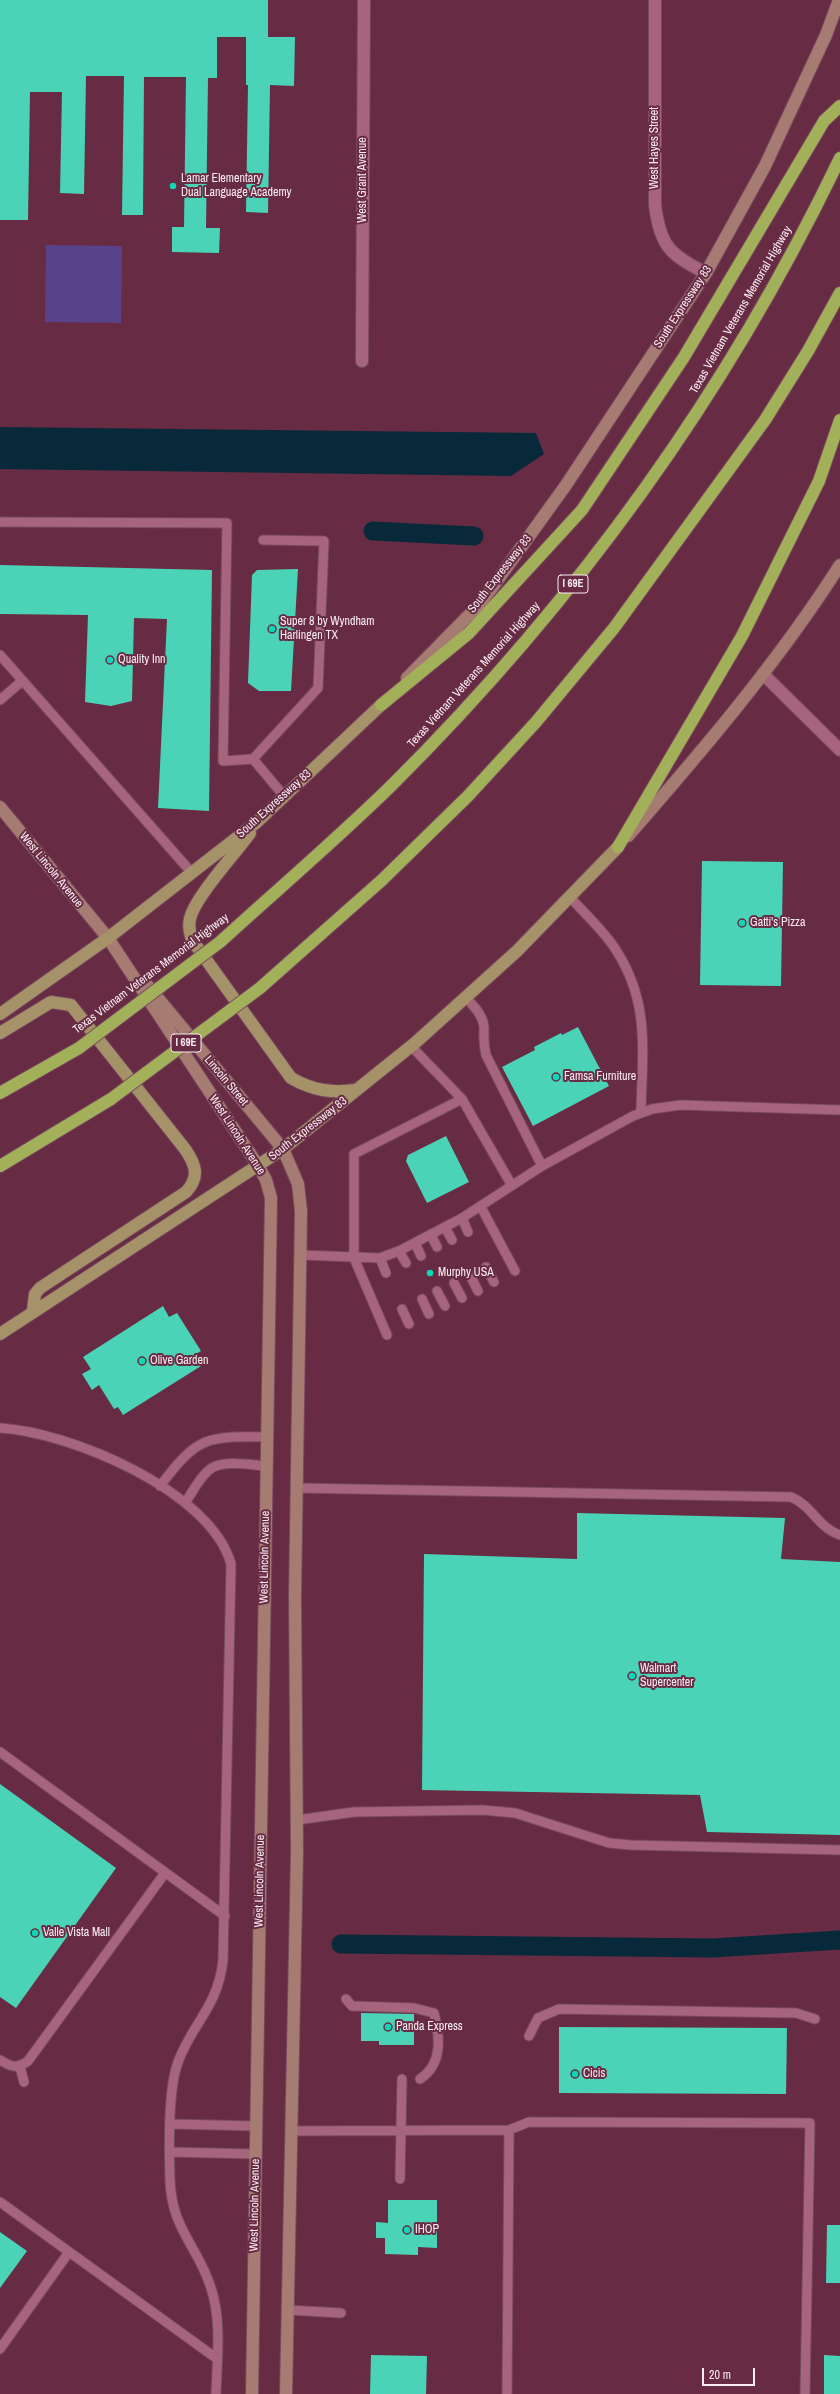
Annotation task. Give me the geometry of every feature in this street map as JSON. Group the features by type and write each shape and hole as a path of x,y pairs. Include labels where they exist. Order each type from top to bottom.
{"highway":[{"path":"381,705 469,633 582,510 684,357 824,121 840,106"},
{"name":"Texas Vietnam Veterans Memorial Highway","path":"0,1093 78,1048 220,942 391,785 483,689 568,592 649,484 723,375 813,215 840,158"},
{"name":"I 69E","path":"0,1166 111,1099 260,988 388,874 468,796 536,722 614,628 765,420 808,351 840,293"},
{"path":"618,847 742,636 819,481 840,420"}],"main road":[{"name":"South Expressway 83","path":"0,1014 108,938 257,822 381,705"},
{"path":"257,822 232,858 202,895 190,917 189,928 192,940 291,1078 307,1087 320,1090 339,1092 358,1090"},
{"name":"South Expressway 83","path":"0,1334 33,1310 259,1167 358,1090 517,951 618,847"},
{"path":"0,1033 50,1002 71,1005 185,1149 196,1167 194,1180 186,1192 37,1291 33,1310"}],"street":[{"name":"West Grant Avenue","path":"362,361 364,0"},
{"name":"West Hayes Street","path":"655,0 655,204 657,223 662,239 670,251 680,260 706,273"},
{"name":"South Expressway 83","path":"381,705 480,603 566,485 706,273 765,166 826,35 839,0"},
{"path":"826,35 840,17"},
{"name":"South Expressway 83","path":"618,847 718,733 810,612 840,565"},
{"path":"763,674 840,750"},
{"name":"West Lincoln Avenue","path":"0,807 108,938 259,1167 266,1180 271,1198 252,2394"},
{"name":"Lincoln Street","path":"108,938 283,1149"},
{"path":"283,1149 293,1167 298,1184 301,1211 295,1596 297,1820 286,2394"}],"lane":[{"path":"0,522 226,523 223,761 253,759 318,688 324,542 263,540"},
{"path":"0,655 192,873"},
{"path":"0,700 22,681"},
{"path":"253,759 284,796"},
{"path":"570,897 614,947 633,980 640,1004 643,1027 641,1113"},
{"path":"465,997 477,1010 484,1026 482,1041 486,1055 542,1166"},
{"path":"410,1046 462,1099 511,1184"},
{"path":"387,1335 354,1258 354,1154 462,1099"},
{"path":"301,1255 380,1258 431,1235 481,1207 511,1184 542,1166 641,1113 652,1109 680,1106 840,1110"},
{"path":"481,1207 515,1271"},
{"path":"462,1218 468,1232"},
{"path":"445,1227 452,1240"},
{"path":"431,1235 437,1248"},
{"path":"415,1243 421,1256"},
{"path":"399,1250 406,1263"},
{"path":"380,1258 386,1273"},
{"path":"486,1267 494,1282"},
{"path":"470,1275 478,1291"},
{"path":"454,1283 462,1298"},
{"path":"437,1291 445,1306"},
{"path":"422,1299 429,1314"},
{"path":"402,1309 409,1324"},
{"path":"0,1428 47,1435 74,1444 116,1461 160,1486 204,1518 227,1549 231,1564 223,1964 217,1994 183,2050 177,2064 173,2083 170,2152 170,2180 176,2217 182,2233 205,2271 216,2306 216,2394"},
{"path":"160,1486 185,1454 202,1443 224,1437 267,1437"},
{"path":"185,1503 203,1476 215,1466 223,1464 267,1466"},
{"path":"297,1488 791,1496 803,1502 824,1527 840,1535"},
{"path":"0,1752 225,1916"},
{"path":"297,1820 354,1812 483,1810 515,1813 609,1843 631,1845 840,1850"},
{"path":"0,2060 12,2067 20,2066 34,2053 165,1872"},
{"path":"346,1999 352,2006 414,2008 434,2013 437,2025 436,2062 430,2072 420,2079"},
{"path":"529,2036 538,2018 559,2010 796,2013 815,2019"},
{"path":"20,2066 24,2082"},
{"path":"400,2179 402,2079"},
{"path":"292,2131 509,2130 529,2122 810,2123 805,2394"},
{"path":"171,2124 256,2126"},
{"path":"507,2394 509,2130"},
{"path":"170,2152 256,2154"},
{"path":"0,2202 216,2358"},
{"path":"0,2349 69,2252"},
{"path":"288,2310 341,2313"}],"shaded area":[{"path":"46,245 122,246 121,323 45,322"}],"water":[{"path":"0,427 536,433 544,454 511,476 0,469"}],"building":[{"path":"0,0 268,0 268,37 295,37 294,86 270,85 268,213 246,212 248,85 246,85 246,37 217,37 217,78 208,78 206,228 220,228 219,253 172,252 172,227 184,227 186,77 144,77 143,215 122,215 124,76 86,76 84,194 60,193 62,92 30,92 28,220 0,220"},
{"name":"Quality Inn","path":"0,565 212,570 209,811 158,808 167,619 134,618 132,701 111,706 85,702 88,615 0,614"},
{"name":"Super 8 by Wyndham Harlingen TX","path":"298,569 291,691 259,691 248,683 252,575 257,570"},
{"name":"Gatti's Pizza","path":"702,861 783,862 781,986 700,985"},
{"name":"Famsa Furniture","path":"578,1027 609,1086 533,1126 502,1067 535,1050 534,1047 561,1033 562,1035"},
{"path":"446,1136 469,1182 427,1203 406,1161 408,1155"},
{"name":"Olive Garden","path":"163,1306 169,1317 177,1313 201,1351 194,1355 201,1366 123,1415 118,1407 114,1409 99,1385 92,1390 82,1374 91,1369 83,1357"},
{"name":"Walmart Supercenter","path":"577,1513 785,1518 781,1559 840,1562 840,1835 707,1832 700,1795 422,1790 424,1554 577,1559"},
{"name":"Valle Vista Mall","path":"0,1784 116,1868 16,2008 0,1997"},
{"name":"Panda Express","path":"361,2013 414,2014 414,2045 379,2045 379,2041 361,2041"},
{"path":"559,2027 787,2028 786,2094 559,2093"},
{"name":"IHOP","path":"388,2200 437,2200 437,2248 418,2247 418,2255 385,2254 385,2238 376,2238 376,2222 388,2223"},
{"path":"827,2225 840,2225 840,2283 826,2283"},
{"path":"0,2232 27,2251 0,2288"},
{"path":"371,2355 427,2356 426,2394 370,2394"},
{"path":"824,2355 840,2356 840,2394 824,2394"}],"waterway":[{"path":"373,531 474,536"},
{"path":"341,1944 713,1948 840,1940"}],"place":[{"name":"Lamar Elementary Dual Language Academy","path":"173,186"},
{"name":"Super 8 by Wyndham Harlingen TX","path":"272,629"},
{"name":"Quality Inn","path":"110,660"},
{"name":"Gatti's Pizza","path":"742,923"},
{"name":"Famsa Furniture","path":"556,1077"},
{"name":"Murphy USA","path":"430,1273"},
{"name":"Olive Garden","path":"142,1361"},
{"name":"Walmart Supercenter","path":"632,1676"},
{"name":"Valle Vista Mall","path":"35,1933"},
{"name":"Panda Express","path":"388,2027"},
{"name":"Cicis","path":"575,2074"},
{"name":"IHOP","path":"407,2230"}]}
